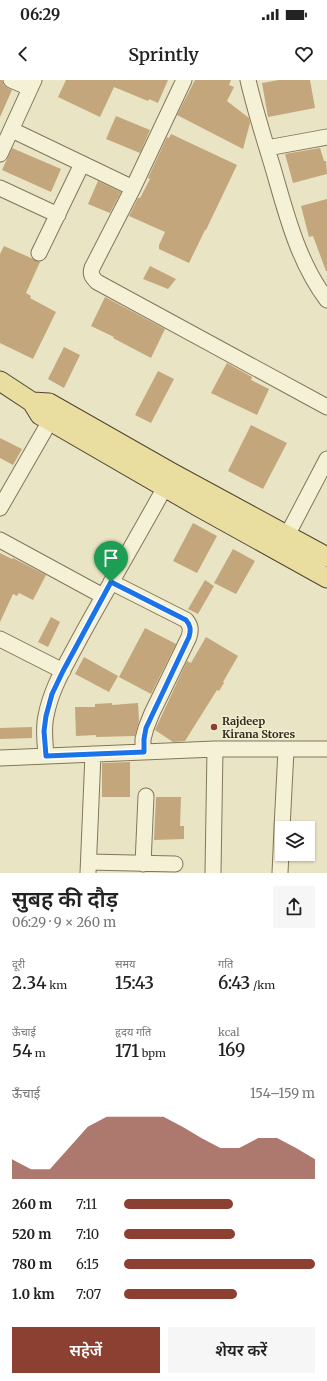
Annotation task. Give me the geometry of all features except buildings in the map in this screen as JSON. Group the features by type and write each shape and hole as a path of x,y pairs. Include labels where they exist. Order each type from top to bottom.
{"main road":[{"path":"0,381 32,402 40,415 165,487 283,543 327,558"},
{"path":"32,402 49,403 172,473 283,543 327,578"}],"street":[{"path":"0,154 32,84 11,80"},
{"path":"184,80 133,188 92,268 92,278 327,407"},
{"path":"248,80 283,203 300,254 327,300"},
{"path":"12,130 133,188"},
{"path":"267,148 327,137"},
{"path":"39,253 82,164"},
{"path":"0,188 58,215"},
{"path":"0,508 50,421"},
{"path":"283,543 327,459"},
{"path":"46,756 44,731 46,716 52,694 103,596 165,487"},
{"path":"0,540 103,596"},
{"path":"111,582 186,620 191,630 146,728 144,752"},
{"path":"0,639 63,671"},
{"path":"213,873 215,749"},
{"path":"0,758 215,749 327,749"},
{"path":"282,821 286,750"},
{"path":"93,754 88,868 143,864 175,864"},
{"path":"143,864 146,796"},
{"path":"280,873 281,861"}],"place":[{"name":"Rajdeep Kirana Stores","path":"214,727"}],"route":[{"path":"111,582 186,620 191,630 189,637 146,728 144,752 46,756 44,731 46,716 52,694 111,582"}]}
